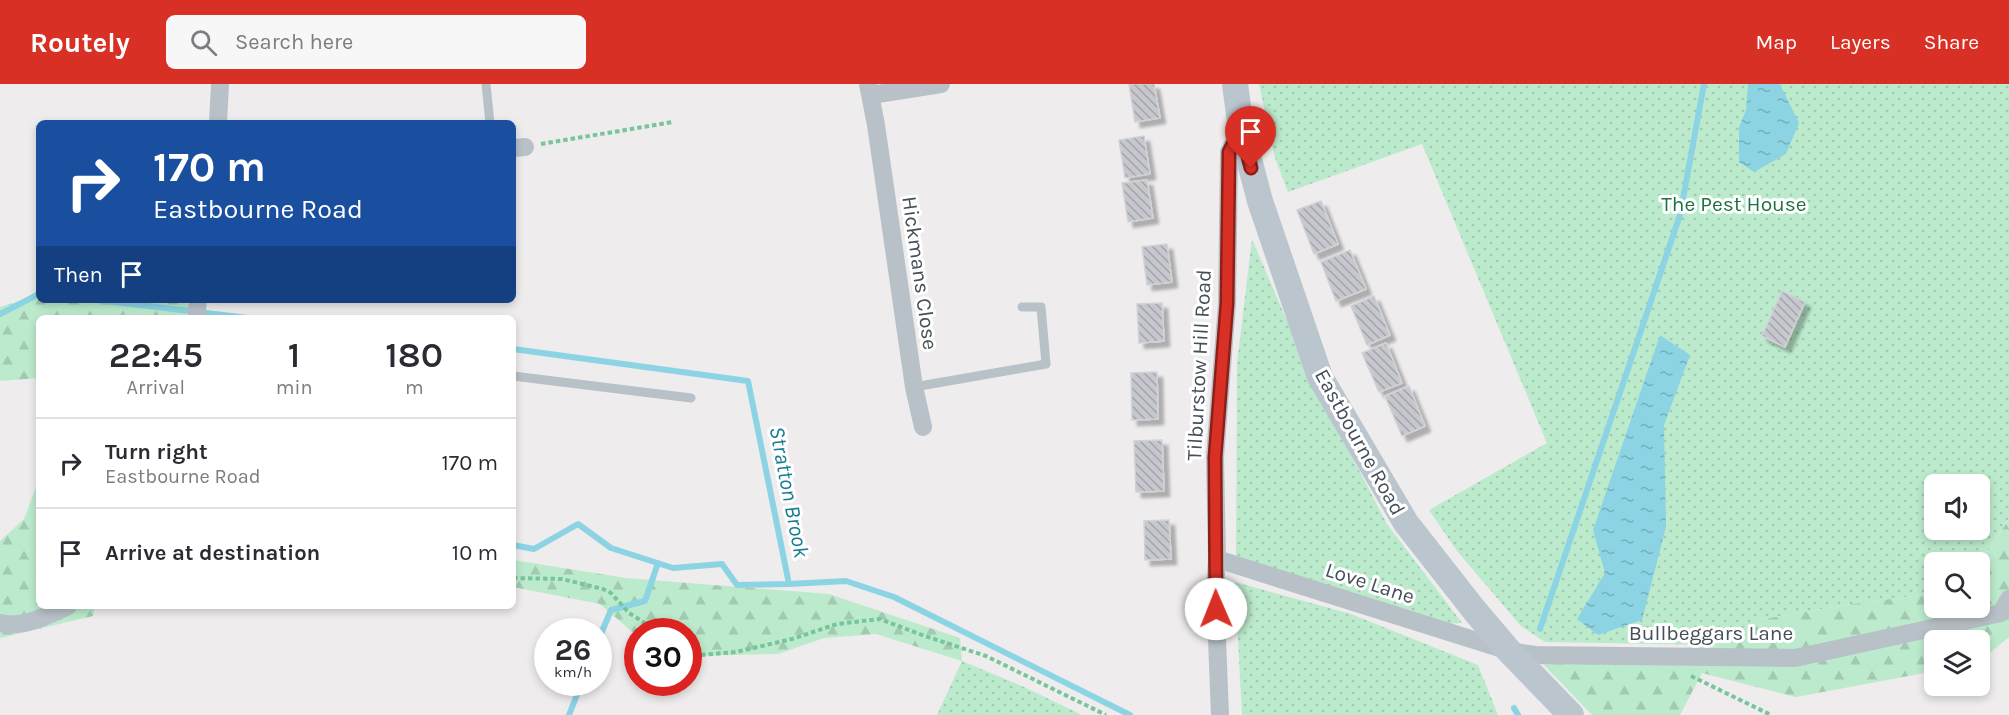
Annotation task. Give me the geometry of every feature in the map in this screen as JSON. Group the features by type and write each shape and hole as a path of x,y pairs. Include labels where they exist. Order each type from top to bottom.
{"main road":[{"name":"Eastbourne Road","path":"1235,84 1241,129 1260,201 1320,377 1406,523 1475,612 1571,715"}],"street":[{"path":"218,120 220,84"},
{"path":"869,89 941,84"},
{"name":"Hickmans Close","path":"869,89 914,387 923,427"},
{"name":"Tilburstow Hill Road","path":"1220,715 1215,588 1217,559 1215,457 1227,303 1229,152 1241,129"},
{"name":"Love Lane","path":"1217,559 1509,651"},
{"name":"Bullbeggars Lane","path":"1509,651 1535,655 1795,658 2001,613 2009,599"},
{"path":"0,623 7,625 41,619 62,609"}],"lane":[{"path":"486,84 490,120"},
{"path":"914,387 1046,364 1041,308 1022,307"},
{"path":"516,376 691,398"}],"path":[{"path":"519,147 673,122"},
{"path":"516,578 574,581 603,588 637,618"},
{"path":"702,655 744,651 792,639 837,624 880,619 986,656 1106,715"},
{"path":"1689,674 1771,715"}],"green space":[{"name":"The Pest House","path":"1259,84 2009,84 2009,518 1987,552 1924,552 1924,595 1758,620 1711,645 1545,642 1521,626 1457,551 1429,510 1547,443 1422,144 1288,192 1275,158"},
{"path":"1252,239 1313,382 1387,524 1462,623 1446,624 1236,556 1237,363"},
{"path":"36,296 36,303 190,304 185,315 36,315 36,378 0,381 0,307"},
{"path":"36,487 36,609 94,609 93,616 0,638 0,541 24,519"},
{"path":"2009,519 2009,637 1990,653 1990,630 1924,630 1924,673 1796,697 1702,673 1680,715 1592,715 1542,663 1711,645 1758,620 1924,595 1924,618 1990,618 1990,552 1987,552"},
{"path":"516,560 626,578 829,594 960,638 962,661 876,634 824,638 778,654 702,656 702,618 624,618 624,625 600,604 516,588"},
{"path":"1235,582 1351,614 1478,665 1498,715 1242,715"},
{"path":"962,661 1024,687 1082,715 937,715"}],"water":[{"path":"1748,84 1780,84 1799,123 1786,154 1754,172 1739,162 1739,127 1746,110"},
{"path":"1660,335 1690,355 1664,425 1666,527 1642,620 1598,635 1577,619 1605,573 1593,530"}],"building":[{"path":"1129,84 1154,84 1160,118 1135,122"},
{"path":"1144,136 1150,174 1125,178 1119,140"},
{"path":"1147,180 1153,218 1128,222 1122,183"},
{"path":"1321,201 1338,244 1314,254 1297,210"},
{"path":"1167,244 1172,282 1147,285 1142,247"},
{"path":"1350,250 1366,289 1336,301 1321,262"},
{"path":"1782,291 1805,302 1785,347 1762,336"},
{"path":"1374,296 1390,335 1367,345 1351,306"},
{"path":"1162,303 1164,341 1139,343 1137,304"},
{"path":"1386,343 1402,383 1379,392 1362,353"},
{"path":"1157,372 1158,419 1132,420 1131,373"},
{"path":"1409,386 1425,426 1402,436 1385,396"},
{"path":"1162,440 1164,491 1136,492 1134,441"},
{"path":"1169,520 1171,559 1145,560 1144,521"}],"waterway":[{"path":"1540,629 1680,215 1704,84"},
{"name":"Stratton Brook","path":"0,314 36,296"},
{"name":"Stratton Brook","path":"122,303 223,315"},
{"name":"Stratton Brook","path":"516,349 748,381 789,584 846,581 894,597 1130,715"},
{"path":"516,546 534,549 578,524 611,548 673,568 722,564 737,585 789,584"},
{"path":"608,618 611,610 645,601 658,563"},
{"path":"569,715 576,696"},
{"path":"1514,708 1518,715"}],"route":[{"path":"1216,609 1215,457 1227,303 1229,152 1241,129 1251,168"}]}
